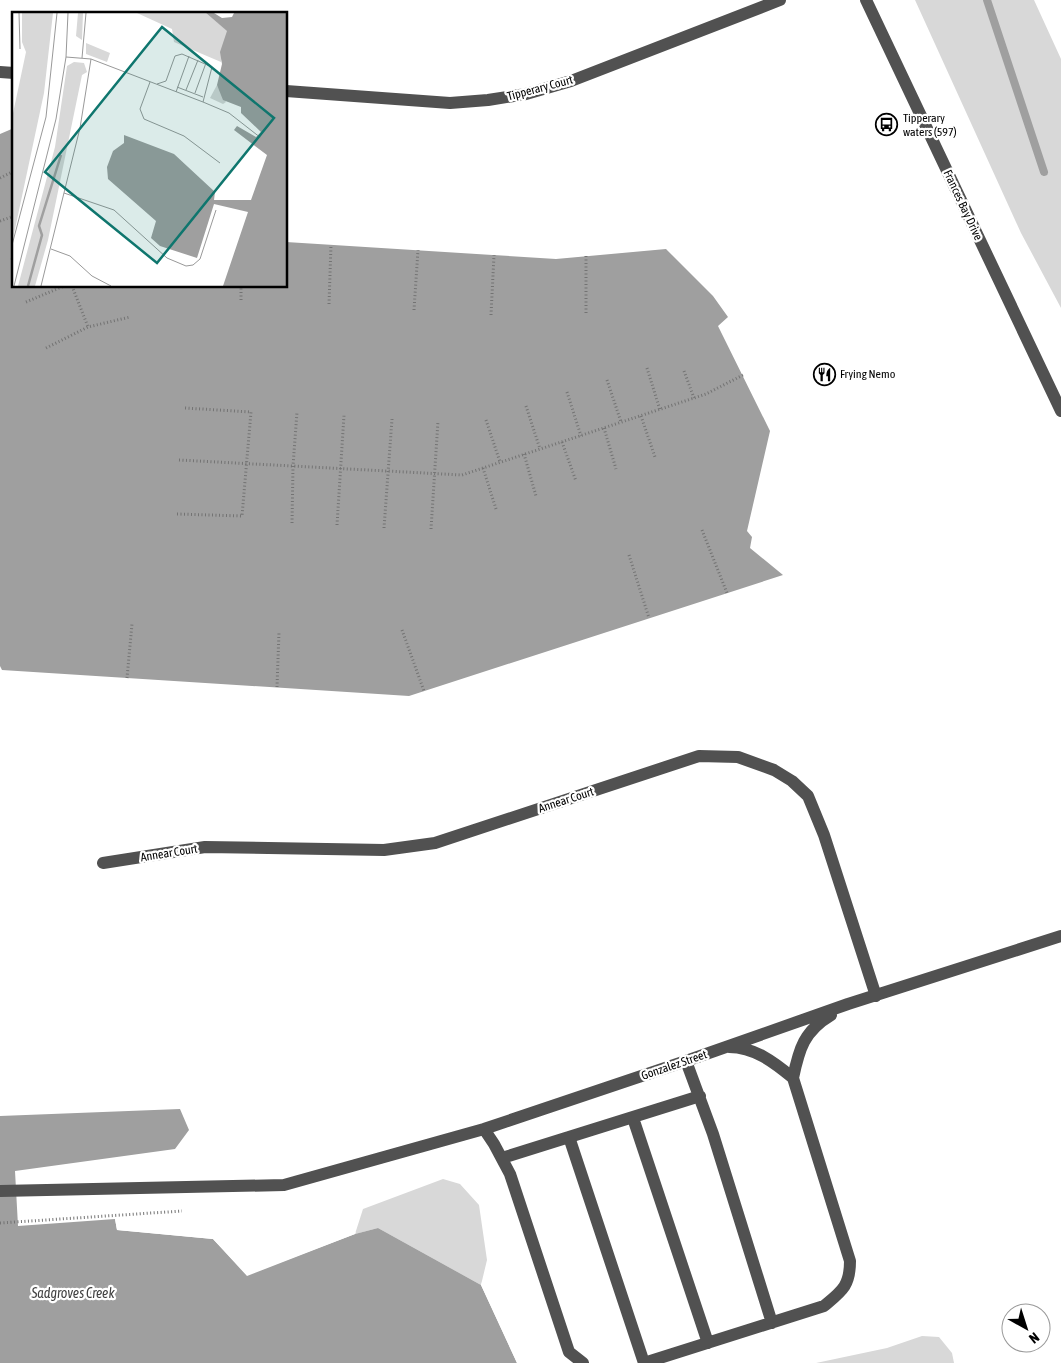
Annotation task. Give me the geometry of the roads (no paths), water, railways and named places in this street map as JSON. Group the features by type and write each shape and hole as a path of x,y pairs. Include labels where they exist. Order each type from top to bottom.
{"street":[{"name":"Tipperary Court","path":"288,91 450,103 526,94 580,77 780,0"},
{"name":"Frances Bay Drive","path":"866,0 1061,410"},
{"name":"Annear Court","path":"103,863 205,847 384,850 435,842 699,756 738,757 774,770 792,781 808,796 824,835 876,996"},
{"name":"Gonzalez Street","path":"0,1191 284,1185 484,1129 848,1004 1061,936"},
{"path":"569,1138 644,1363 824,1306 845,1289 850,1274 850,1261 793,1078 798,1054 807,1035 820,1022 848,1004"},
{"path":"724,1047 741,1047 761,1055 793,1078"},
{"path":"686,1061 700,1096 772,1323"},
{"path":"502,1158 700,1096"},
{"path":"633,1118 708,1343"},
{"path":"484,1129 510,1174 569,1352 583,1363"}],"water":[{"path":"12,129 12,288 288,288 288,242 556,259 666,249 713,296 728,317 718,326 770,431 747,531 752,537 750,548 783,575 409,696 2,670 0,666 0,134"},
{"name":"Sadgroves Creek","path":"180,1109 189,1130 175,1149 15,1171 18,1226 115,1219 117,1230 213,1239 247,1275 355,1234 378,1228 481,1285 517,1363 0,1363 0,1116"}],"waterway":[{"path":"987,0 1044,172"}],"place":[{"name":"Tipperary waters (597)","path":"887,125"},
{"name":"Frying Nemo","path":"824,374"}]}
